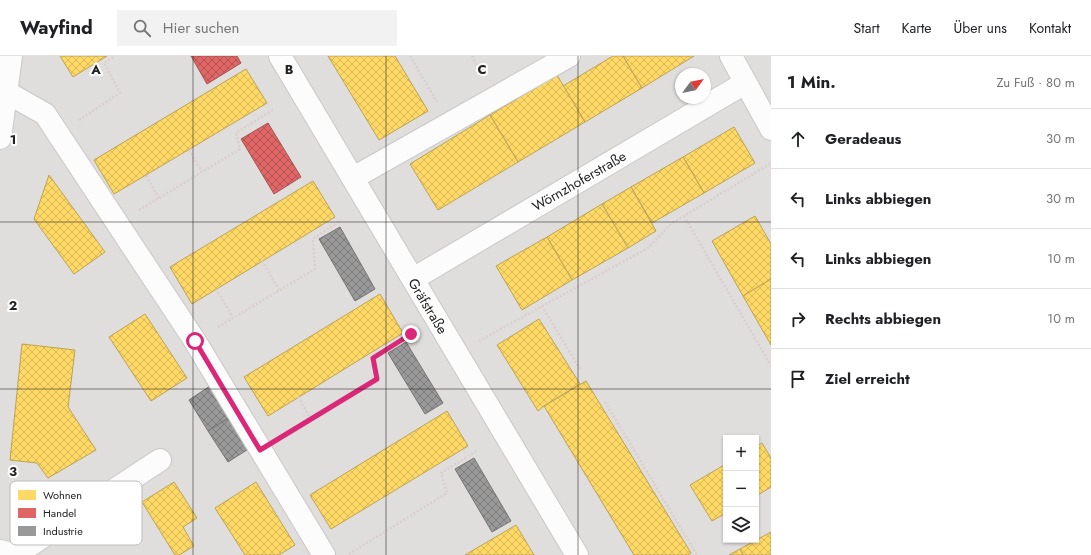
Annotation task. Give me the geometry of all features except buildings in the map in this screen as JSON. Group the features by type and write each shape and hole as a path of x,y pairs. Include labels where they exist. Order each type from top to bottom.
{"street":[{"path":"0,138 11,56"},
{"name":"Gräfstraße","path":"280,56 577,555"},
{"path":"353,178 569,56"},
{"path":"731,56 771,129"},
{"name":"Wörnzhoferstraße","path":"413,279 746,83"},
{"path":"6,92 45,114 195,341 324,555"},
{"path":"128,481 160,460"},
{"path":"0,551 15,555 30,545"}],"path":[{"path":"57,134 120,93 104,64 116,56"},
{"path":"410,56 450,123"},
{"path":"116,223 240,149 236,133 274,109"},
{"path":"189,150 202,172"},
{"path":"457,354 648,248 671,224 771,163"},
{"path":"146,176 159,198"},
{"path":"684,216 771,366"},
{"path":"195,341 315,269 313,239 341,220"},
{"path":"262,261 279,290"},
{"path":"216,289 233,318"},
{"path":"542,306 580,370"},
{"path":"260,450 377,379 373,358 411,334"},
{"path":"298,397 311,419"},
{"path":"605,402 698,555"},
{"path":"348,555 447,493 442,473 478,450"}],"shaded area":[{"path":"0,56 771,56 771,555 0,555"}],"route":[{"path":"195,341 260,450 377,379 373,358 411,334"}]}
